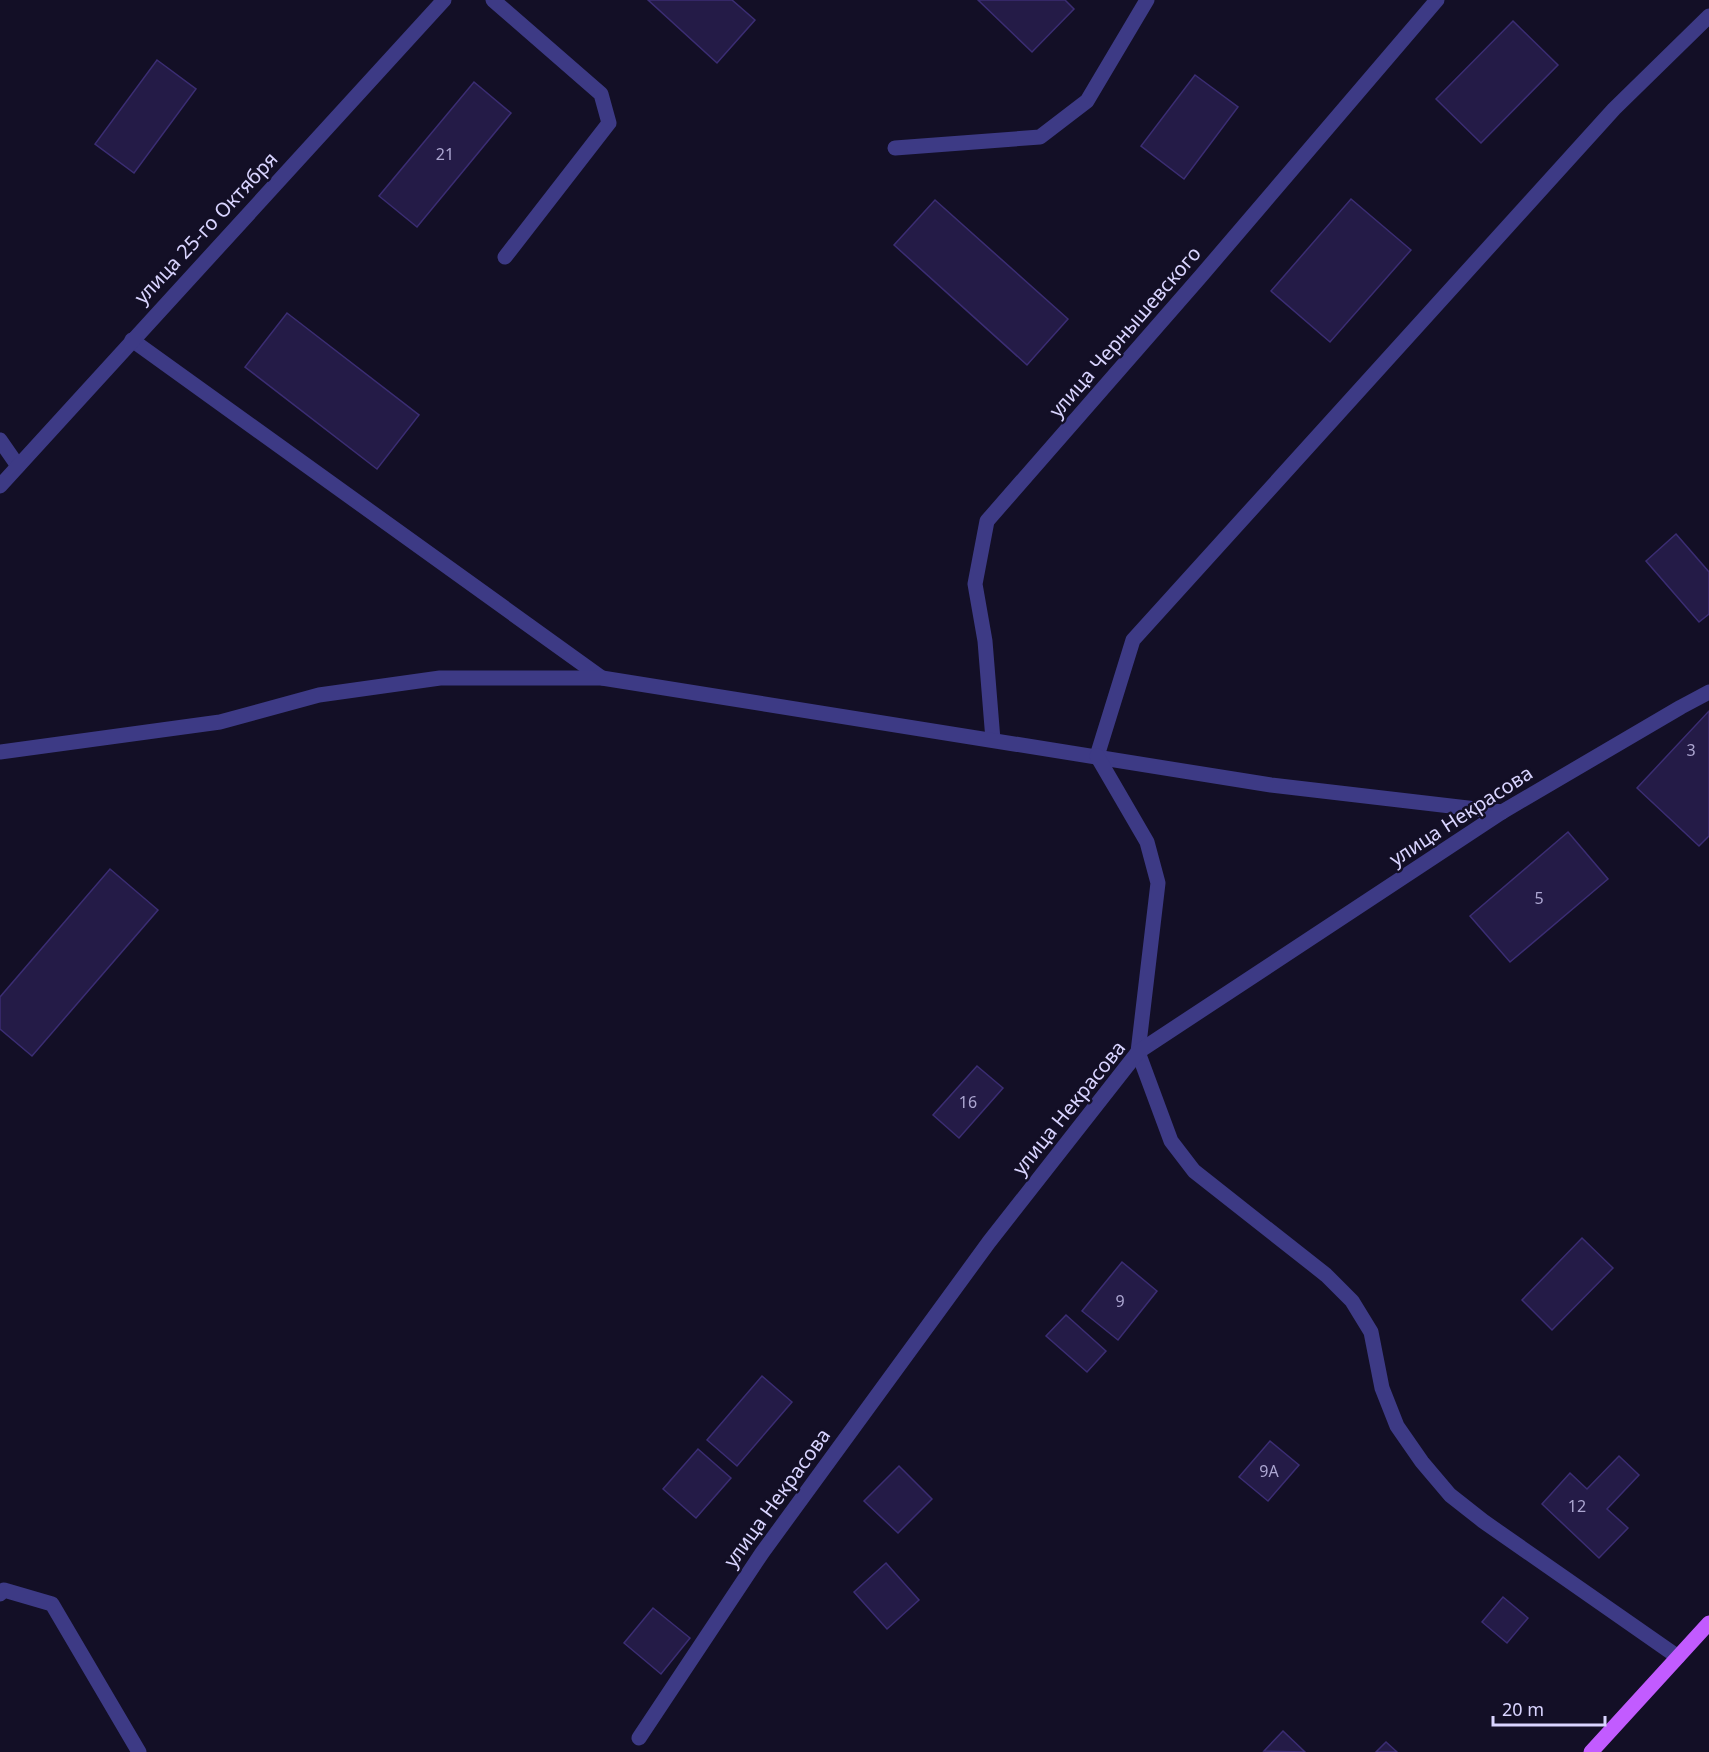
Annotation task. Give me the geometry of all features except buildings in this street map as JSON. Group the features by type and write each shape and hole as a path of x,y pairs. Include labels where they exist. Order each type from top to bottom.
{"main road":[{"path":"1591,1752 1709,1623"}],"street":[{"name":"улица 25-го Октября","path":"0,486 444,0"},
{"path":"493,0 602,94 609,123 505,257"},
{"path":"895,148 1040,137 1087,101 1147,0"},
{"name":"улица Чернышевского","path":"993,740 984,641 975,584 987,522 1202,276 1437,0"},
{"path":"1678,1656 1483,1521 1450,1495 1422,1462 1397,1426 1382,1388 1371,1332 1352,1301 1326,1275 1194,1172 1171,1141 1138,1052 1158,883 1147,842 1097,756 1133,640 1614,109 1709,16"},
{"path":"132,340 602,678"},
{"path":"0,440 18,465"},
{"path":"0,752 220,722 319,695 440,678 602,678 1271,785 1502,812"},
{"name":"улица Некрасова","path":"639,1738 762,1553 961,1279 1138,1052 1502,812 1709,692"},
{"path":"0,1594 4,1590 52,1604 140,1752"}]}
